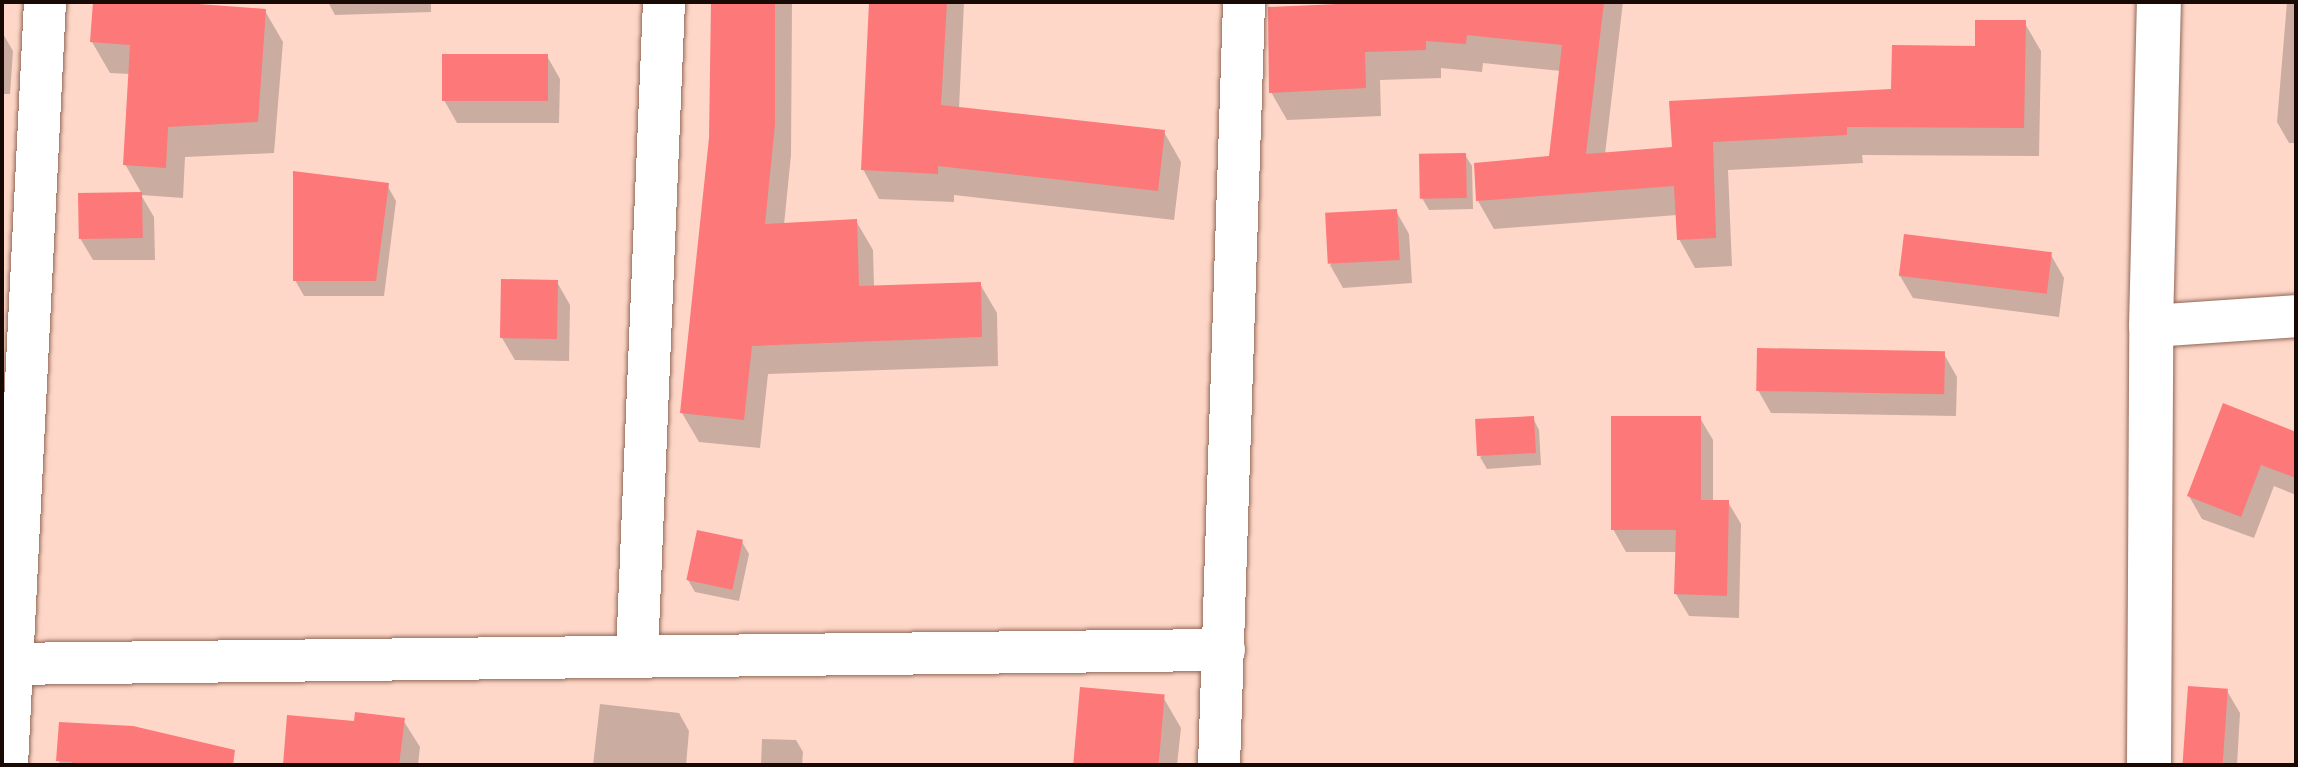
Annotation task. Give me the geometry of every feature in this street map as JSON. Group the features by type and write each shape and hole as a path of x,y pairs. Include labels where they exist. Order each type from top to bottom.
{"street":[{"path":"7,765 6,664 45,2"},
{"path":"637,654 664,2"},
{"path":"1219,765 1244,2"},
{"path":"2149,765 2151,326 2159,2"},
{"path":"2151,326 2296,316"},
{"path":"6,664 637,654 1224,650"}],"building":[{"path":"93,2 171,2 266,9 258,122 168,127 166,168 123,165 130,45 90,42"},
{"path":"711,2 775,2 775,124 765,224 857,219 859,286 981,282 982,337 752,346 744,420 680,413 709,138"},
{"path":"869,2 947,2 941,105 1165,130 1158,191 938,166 938,174 861,170"},
{"path":"1383,2 1604,2 1586,154 1672,147 1669,101 1891,89 1892,45 1975,46 1975,20 2026,20 2024,128 1847,127 1847,135 1713,142 1716,238 1677,240 1674,186 1476,201 1474,163 1549,156 1562,45 1467,35 1466,44 1426,41 1426,50 1365,52 1366,88 1269,93 1268,7"},
{"path":"442,54 548,54 548,101 442,101"},
{"path":"1466,153 1467,198 1420,199 1419,154"},
{"path":"293,171 389,183 376,281 293,281"},
{"path":"142,192 143,238 79,239 78,193"},
{"path":"1397,209 1400,260 1328,264 1325,213"},
{"path":"1904,234 2052,252 2047,294 1899,276"},
{"path":"501,279 558,280 557,339 500,338"},
{"path":"1757,348 1945,351 1944,394 1756,391"},
{"path":"2223,403 2296,432 2296,478 2261,465 2241,517 2187,496"},
{"path":"1534,416 1536,453 1477,456 1475,419"},
{"path":"1611,416 1701,416 1701,500 1729,500 1727,596 1674,594 1676,530 1611,530"},
{"path":"697,530 743,540 732,590 686,580"},
{"path":"2188,686 2228,689 2223,765 2182,765"},
{"path":"1080,687 1165,694 1159,765 1073,765"},
{"path":"355,712 405,718 399,765 283,765 287,715 354,721"},
{"path":"59,722 133,726 235,750 233,765 71,765 72,762 56,761"}]}
